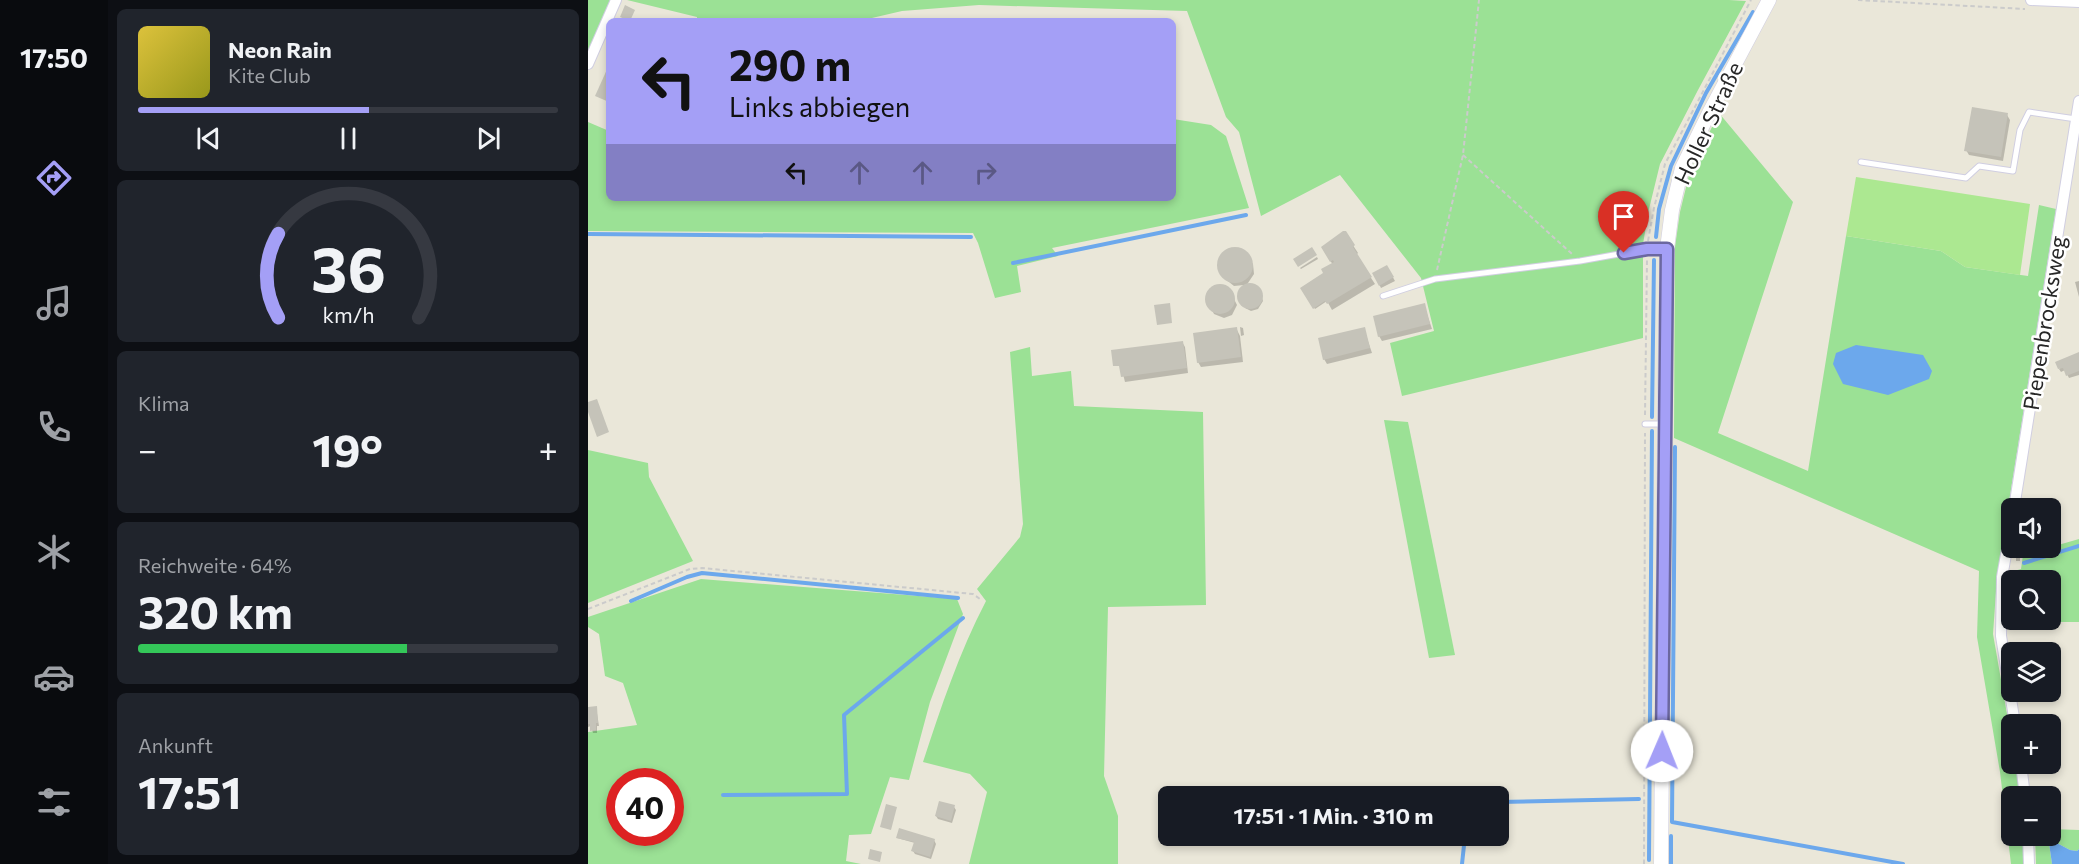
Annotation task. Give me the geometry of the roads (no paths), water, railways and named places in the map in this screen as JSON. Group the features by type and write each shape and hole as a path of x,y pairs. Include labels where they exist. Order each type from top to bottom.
{"street":[{"path":"608,18 616,0"},
{"name":"Holler Straße","path":"1661,864 1667,249 1672,210 1682,168 1769,0"},
{"path":"2032,5 2079,2"},
{"path":"588,64 606,23"},
{"name":"Piepenbrocksweg","path":"2016,498 2079,101"},
{"path":"2005,558 2002,577 2001,636 2013,714"},
{"path":"2029,846 2030,864"}],"lane":[{"path":"1861,162 1966,178 1979,166 2013,171 2020,130 2029,112 2076,119"},
{"path":"1383,296 1435,279 1580,261 1647,249 1667,249"},
{"path":"1645,424 1664,424"}],"water":[{"path":"1856,345 1923,355 1932,371 1929,379 1888,395 1843,384 1833,364 1836,353"},
{"path":"2061,845 2077,851 2079,849 2079,864 2052,864 2049,846"}],"waterway":[{"path":"1656,237 1659,209 1671,166 1706,93 1753,12"},
{"path":"1013,263 1246,215"},
{"path":"588,234 971,237"},
{"path":"1652,417 1654,260"},
{"path":"1649,860 1652,431"},
{"path":"1675,447 1672,822 1903,864"},
{"path":"2024,563 2079,546"},
{"path":"631,601 702,573 958,598"},
{"path":"723,795 847,794 844,715 963,618"},
{"path":"1509,802 1639,799"},
{"path":"1671,836 1671,864"},
{"path":"1462,864 1464,846"}]}
